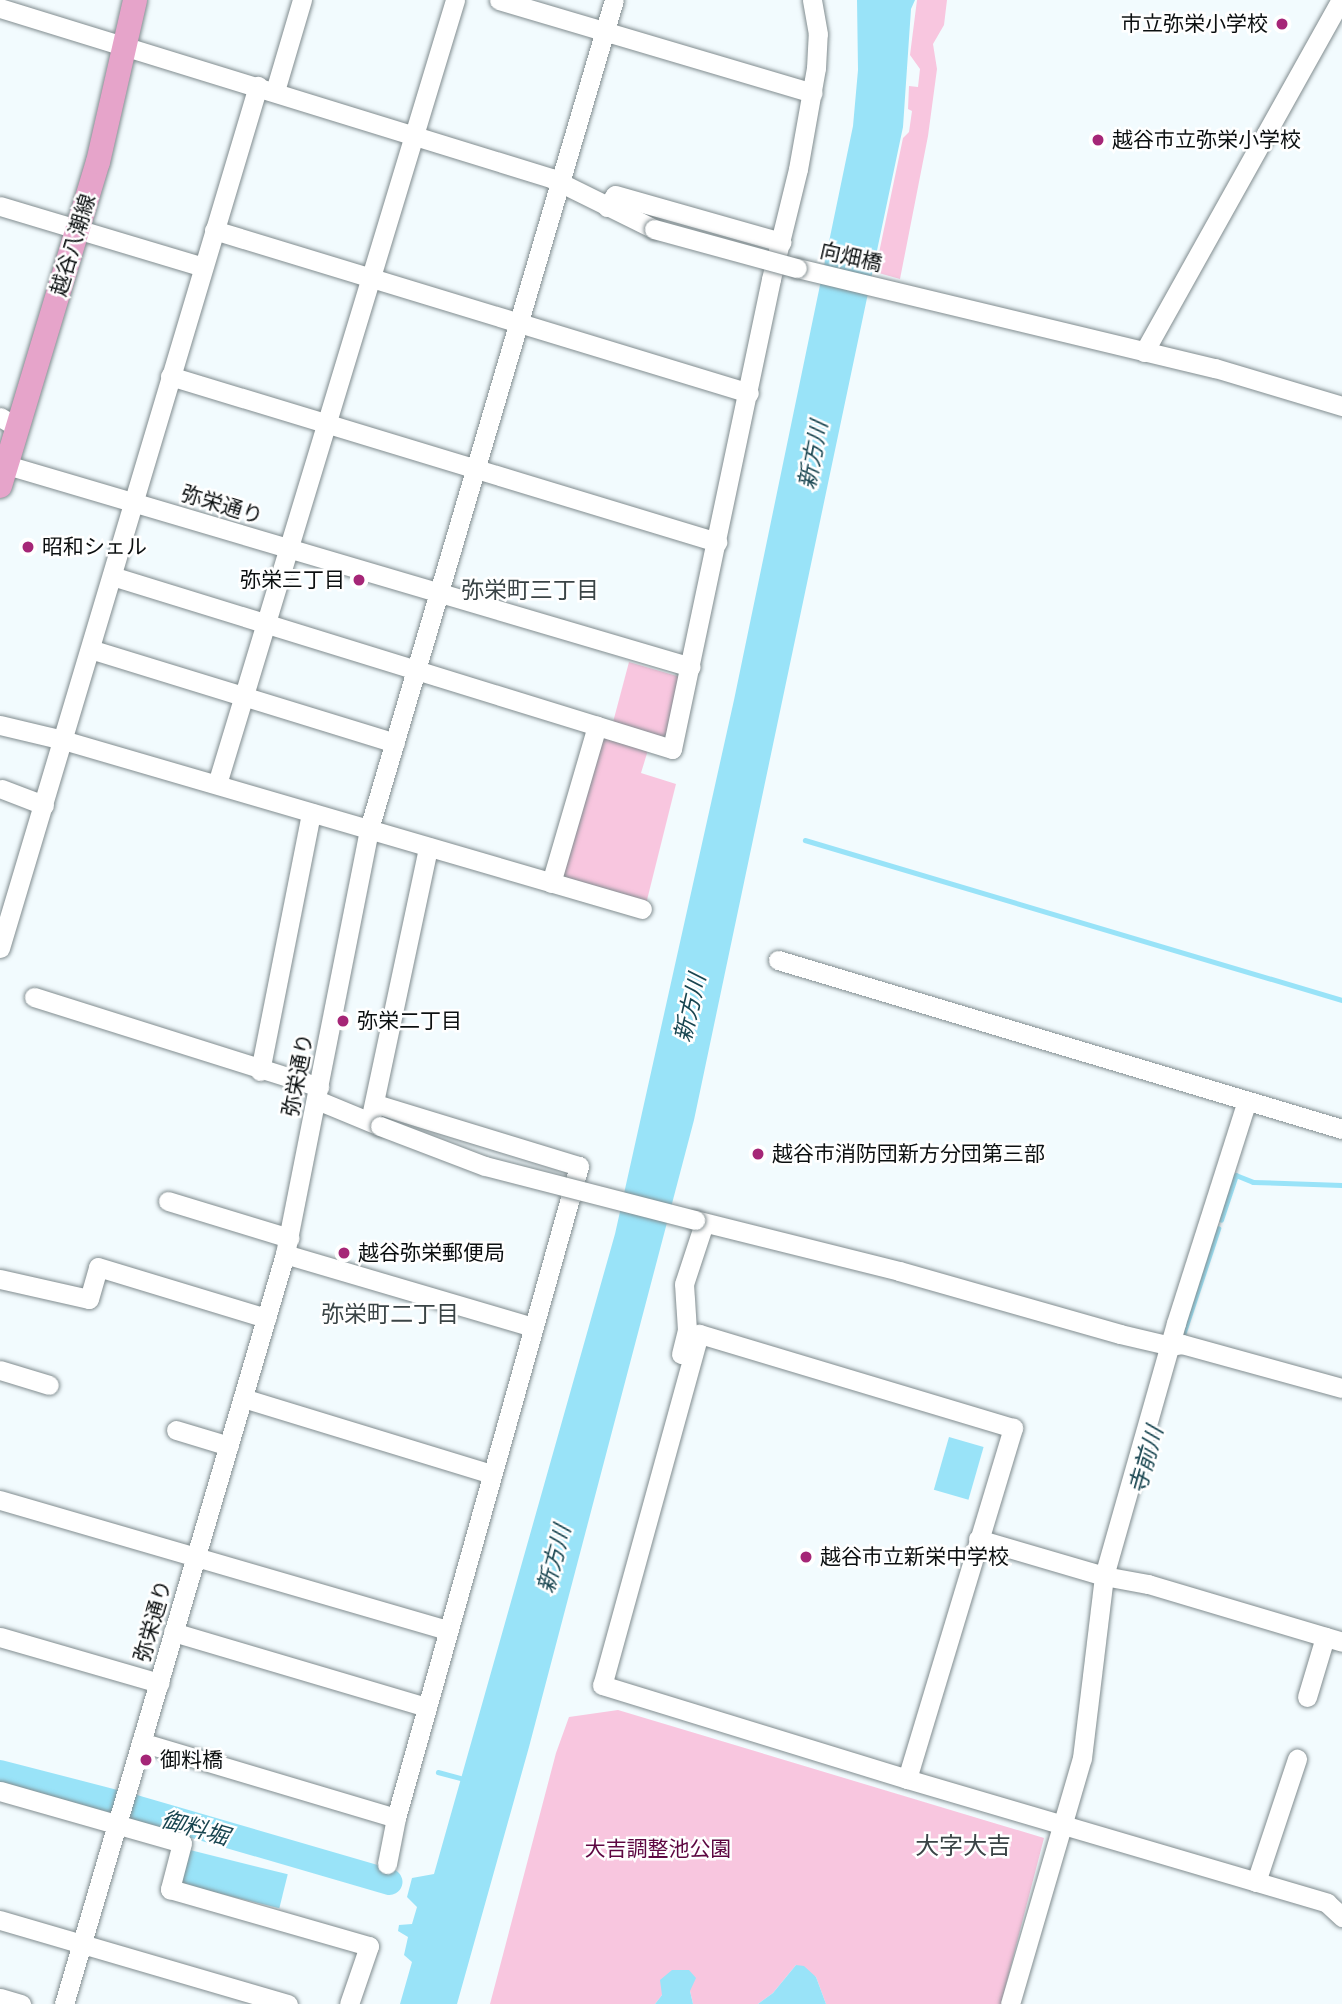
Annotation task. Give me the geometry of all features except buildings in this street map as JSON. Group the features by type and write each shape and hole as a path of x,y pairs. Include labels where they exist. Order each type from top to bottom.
{"main road":[{"name":"越谷八潮線","path":"2,472 9,422 78,230 126,48 135,0"}],"street":[{"path":"0,948 214,229 302,0"},
{"path":"217,784 455,0"},
{"path":"499,0 812,93"},
{"path":"614,0 440,593 691,667"},
{"path":"112,576 672,749 812,93 818,34 812,0"},
{"path":"1144,352 1341,0"},
{"name":"向畑橋","path":"0,8 414,134 562,183 654,229 797,268 1215,368 1342,406"},
{"path":"607,207 615,195 781,242"},
{"path":"0,206 203,267"},
{"path":"214,229 749,393"},
{"path":"170,376 718,542"},
{"name":"弥栄通り","path":"2,472 133,502 440,593 369,829 287,1246 64,2004"},
{"path":"90,649 394,743"},
{"path":"0,725 217,784 642,909"},
{"path":"551,883 597,726"},
{"path":"2,789 44,804"},
{"path":"260,1070 311,813"},
{"path":"376,1117 428,847"},
{"path":"778,960 1342,1129"},
{"path":"34,997 260,1070 376,1117 436,1149 512,1174 899,1271 1171,1346 1182,1345 1342,1388"},
{"path":"1010,2004 1082,1758 1104,1576 1171,1346 1247,1101"},
{"path":"376,1117 579,1166 396,1818 387,1864"},
{"path":"168,1201 287,1246 533,1328"},
{"path":"677,1416 674,1382 687,1330 684,1284 700,1221"},
{"path":"0,1279 89,1299 98,1267 266,1318"},
{"path":"907,1779 1013,1428 699,1334 602,1685 907,1779 1327,1903 1342,1917"},
{"path":"0,1370 49,1385"},
{"path":"243,1398 491,1474"},
{"path":"176,1430 229,1446"},
{"path":"0,1500 448,1630"},
{"path":"978,1539 1104,1576 1148,1584 1334,1639 1307,1697"},
{"path":"173,1632 427,1707"},
{"path":"0,1637 159,1682"},
{"path":"141,1742 396,1818"},
{"path":"1255,1882 1297,1759"},
{"path":"0,1791 117,1822 182,1843 170,1889 369,1946 349,2004"},
{"path":"0,1920 288,2004"},
{"path":"0,1998 21,2004"}],"green space":[{"path":"917,0 947,0 944,25 933,44 937,69 928,136 900,279 875,272 903,138 909,132 912,111 908,109 909,86 918,87 920,69 910,55"},
{"path":"629,662 677,676 682,681 669,738 612,726"},
{"path":"603,737 648,750 641,773 676,784 646,904 564,880 561,873"},
{"name":"大吉調整池公園","path":"618,1710 1044,1838 1001,2004 826,2004 816,1977 796,1965 773,1993 758,2004 693,2004 690,1991 662,1995 655,2004 490,2004 556,1753 569,1717"}],"water":[{"name":"新方川","path":"857,0 915,0 911,9 903,127 694,1120 529,1747 457,2004 400,2004 412,1962 404,1955 408,1937 398,1931 399,1925 412,1924 417,1907 407,1897 412,1878 434,1874 615,1234 734,700 853,126 858,70"},
{"path":"949,1437 984,1447 968,1500 934,1490"},
{"path":"182,1848 288,1874 279,1908 174,1882"},
{"path":"796,1965 804,1966 816,1977 826,2004 758,2004 773,1993"},
{"path":"672,1970 689,1970 696,1978 690,1991 693,2004 655,2004 662,1995 660,1980"}],"waterway":[{"path":"805,840 1342,1000"},
{"name":"寺前川","path":"1221,1220 1236,1175 1253,1182 1342,1185"},
{"name":"寺前川","path":"1183,1335 1218,1229"},
{"path":"438,1772 465,1779"},
{"name":"御料堀","path":"0,1773 135,1808 389,1882"}],"place":[{"name":"市立弥栄小学校","path":"1282,24"},
{"name":"越谷市立弥栄小学校","path":"1098,140"},
{"name":"昭和シェル","path":"28,547"},
{"name":"弥栄三丁目","path":"359,580"},
{"name":"弥栄二丁目","path":"343,1021"},
{"name":"越谷市消防団新方分団第三部","path":"758,1154"},
{"name":"越谷弥栄郵便局","path":"344,1253"},
{"name":"越谷市立新栄中学校","path":"806,1557"},
{"name":"御料橋","path":"146,1760"}],"district":[{"name":"弥栄町三丁目","path":"530,590"},
{"name":"弥栄町二丁目","path":"390,1314"},
{"name":"大字大吉","path":"963,1846"}]}
